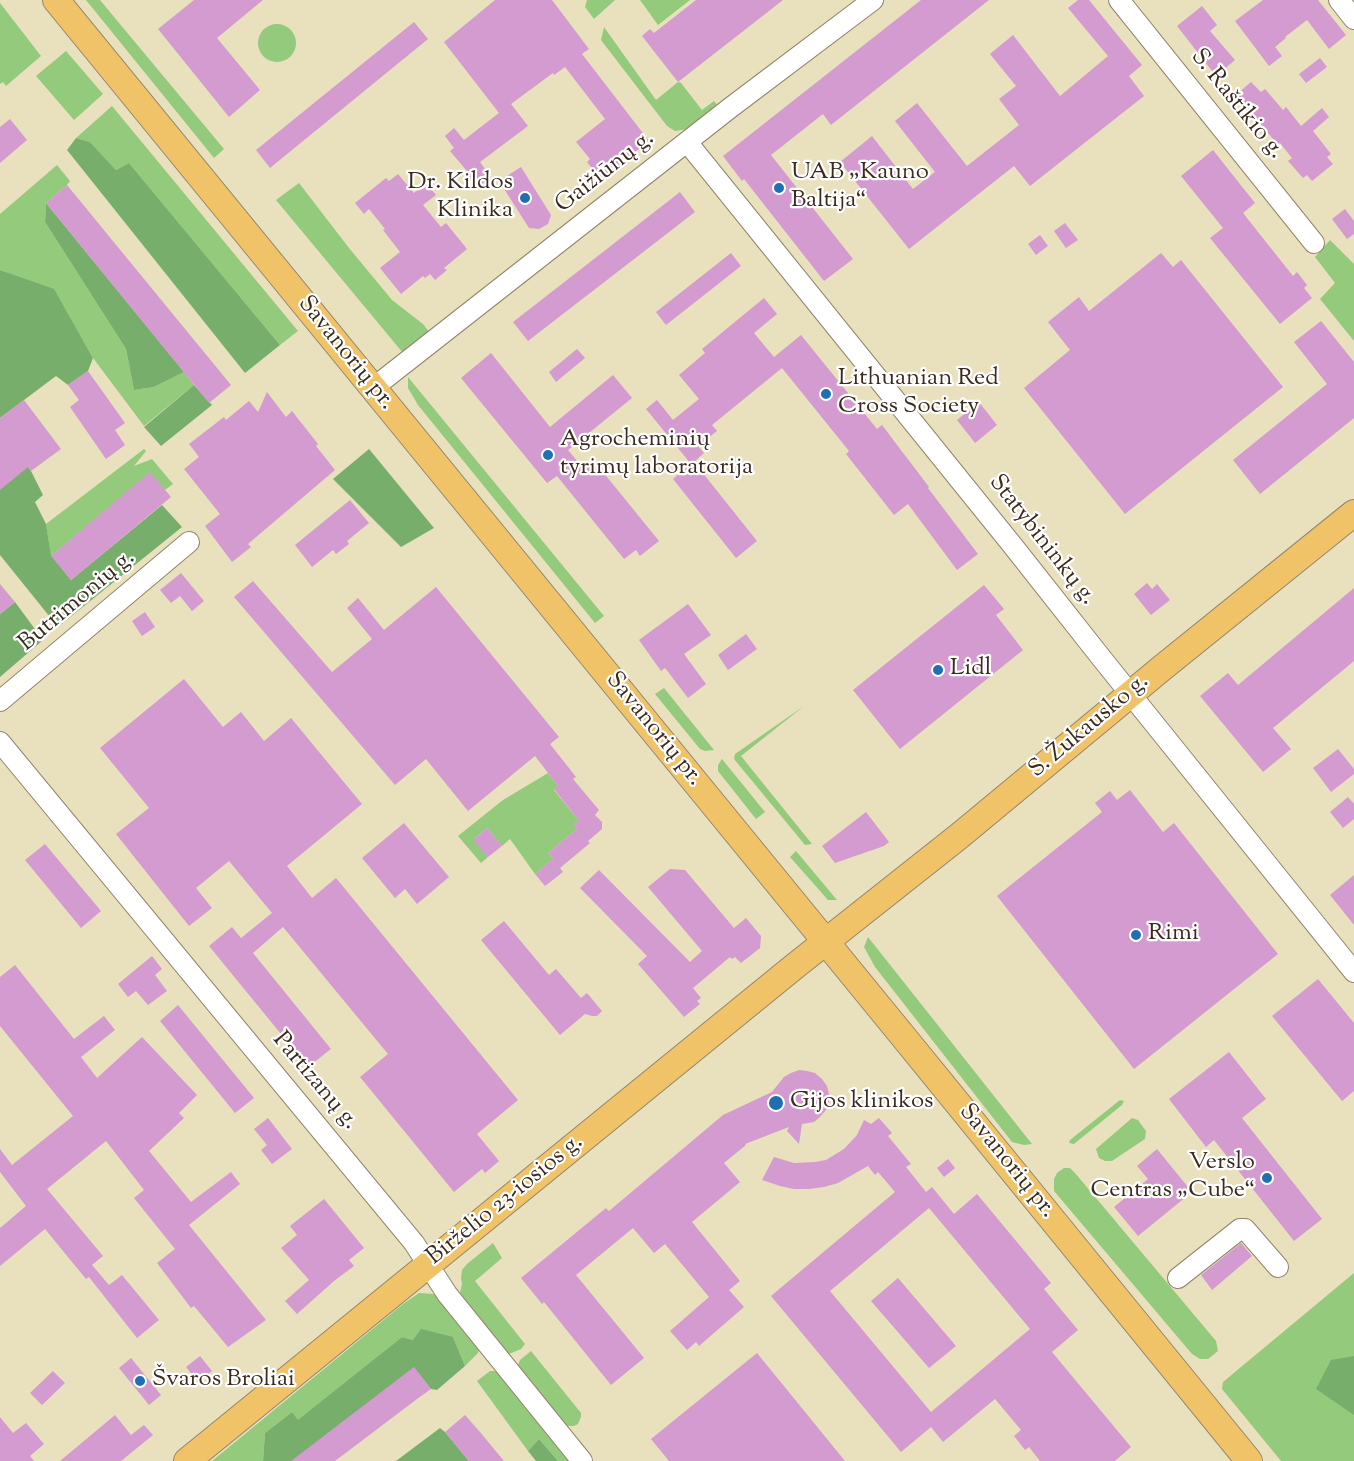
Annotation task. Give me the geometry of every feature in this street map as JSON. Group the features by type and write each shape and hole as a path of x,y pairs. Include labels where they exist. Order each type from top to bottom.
{"main road":[{"name":"Savanorių pr.","path":"56,0 1249,1461"},
{"name":"S. Žukausko g.","path":"826,942 950,844 1130,694 1354,513"},
{"name":"Birželio 23-iosios g.","path":"187,1461 826,942"}],"street":[{"name":"Gaižiūnų g.","path":"373,388 687,142 873,0"},
{"name":"S. Raštikio g.","path":"1119,0 1314,243"},
{"path":"1339,0 1354,19"},
{"name":"Statybininkų g.","path":"687,142 1354,972"},
{"name":"Butrimonių g.","path":"0,701 189,542"},
{"name":"Partizanų g.","path":"0,742 414,1243 447,1294 582,1461"},
{"path":"1178,1278 1240,1229 1245,1228 1278,1267"}],"green space":[{"path":"86,0 100,0 224,149 214,158"},
{"path":"587,0 615,0 594,19 585,7"},
{"path":"640,0 690,0 658,25"},
{"path":"0,3 41,56 6,86 3,82 0,84"},
{"path":"277,24 290,30 296,43 290,56 277,62 264,56 258,43 264,30"},
{"path":"604,27 656,100 678,82 702,110 714,101 718,106 689,129 675,131 667,126 601,40"},
{"path":"66,51 103,94 74,120 36,76"},
{"path":"112,106 298,331 280,345 129,163 116,170 90,142 76,138"},
{"path":"76,138 90,142 116,170 129,163 280,345 245,373 67,150"},
{"path":"57,165 70,181 46,203 45,222 126,349 134,390 154,387 184,372 194,385 144,426 93,358 54,290 0,270 0,214"},
{"path":"299,183 392,300 423,324 430,333 403,353 276,200"},
{"path":"46,203 184,372 154,387 134,390 126,349 45,222"},
{"path":"1330,240 1354,264 1354,341 1320,299 1335,283 1315,257"},
{"path":"0,270 54,289 93,358 88,371 68,385 56,376 0,418"},
{"path":"408,377 604,616 595,623 418,405 408,388"},
{"path":"194,385 212,405 161,446 144,427"},
{"path":"9,442 31,471 43,495 35,502 46,524 51,555 71,580 162,505 182,527 58,627 0,555 0,488"},
{"path":"144,449 146,451 134,466 152,459 173,484 165,490 150,473 51,556 46,524"},
{"path":"369,449 434,528 401,547 333,479"},
{"path":"15,602 43,640 0,677 0,614"},
{"path":"664,688 714,750 700,749 655,694"},
{"path":"804,706 741,756 812,844 805,845 734,759 735,754"},
{"path":"722,759 765,812 756,819 718,771 718,765"},
{"path":"548,773 558,786 554,790 579,821 574,825 577,829 548,853 553,859 535,874 510,839 502,846 487,828 474,839 488,857 481,863 458,836 503,800"},
{"path":"796,851 837,900 828,900 790,857"},
{"path":"868,937 1032,1144 1012,1142 875,967 864,947"},
{"path":"1120,1100 1124,1101 1122,1105 1074,1144 1069,1143 1070,1140"},
{"path":"1132,1118 1138,1120 1146,1131 1145,1139 1112,1161 1099,1158 1096,1149"},
{"path":"1064,1168 1070,1168 1075,1173 1216,1341 1218,1351 1208,1359 1200,1359 1192,1354 1054,1191 1054,1179 1057,1173"},
{"path":"493,1243 502,1258 475,1281 525,1344 521,1349 509,1354 460,1296 462,1270"},
{"path":"1354,1273 1354,1461 1281,1461 1222,1389 1223,1382"},
{"path":"419,1293 434,1294 442,1300 480,1346 478,1353 465,1366 453,1337 413,1340 402,1337 298,1421 292,1412 265,1433 263,1461 212,1461 403,1304"},
{"path":"421,1329 453,1337 465,1366 437,1390 431,1389 414,1368 300,1461 263,1461 265,1433 292,1412 298,1420 402,1337 413,1340"},
{"path":"531,1351 581,1413 578,1424 565,1426 519,1369 520,1360"},
{"path":"1354,1356 1354,1415 1316,1389 1331,1360"},
{"path":"490,1371 501,1373 572,1461 558,1461 539,1439 528,1451 477,1381"},
{"path":"440,1428 469,1461 396,1461"},
{"path":"539,1439 558,1461 536,1461 528,1451"}],"building":[{"path":"194,0 263,0 217,38 260,90 229,117 158,29"},
{"path":"495,0 552,0 589,49 582,54 649,141 631,155 632,160 615,173 609,172 600,179 587,162 590,159 576,142 605,119 565,67 554,75 553,73 511,104 528,126 480,162 491,177 477,188 465,172 467,171 450,151 454,148 445,136 454,128 464,140 499,113 444,42"},
{"path":"696,0 783,0 678,82 642,36 650,29 654,33"},
{"path":"921,0 989,0 831,125 823,114 771,155 853,259 824,281 744,179 742,181 723,156"},
{"path":"1078,0 1089,0 1142,65 1129,76 1144,96 1030,186 1014,166 909,249 840,162 872,136 913,189 935,172 895,121 917,103 967,166 1019,125 999,99 1016,86 990,54 1013,35 1060,96 1108,56 1068,8"},
{"path":"1263,0 1318,0 1346,35 1329,49 1307,20 1275,47 1282,56 1269,66 1235,21"},
{"path":"1202,6 1217,25 1210,31 1235,60 1216,76 1177,26"},
{"path":"414,22 428,39 270,168 256,150"},
{"path":"1320,58 1327,67 1306,83 1299,74"},
{"path":"1251,82 1261,92 1265,89 1283,110 1286,107 1301,126 1322,108 1329,117 1313,131 1331,154 1327,157 1333,164 1312,181 1307,175 1303,178 1288,161 1292,158 1280,143 1277,144 1235,96"},
{"path":"10,119 27,140 0,163 0,127"},
{"path":"1213,150 1255,203 1243,213 1293,276 1297,272 1307,285 1304,288 1312,298 1280,324 1210,238 1223,228 1181,176"},
{"name":"Dr. Kildos Klinika","path":"521,167 551,215 548,224 539,229 529,228 499,181"},
{"path":"398,174 414,193 426,183 436,195 423,205 441,227 446,223 467,249 444,268 447,270 435,280 430,274 425,278 423,276 401,294 380,268 400,252 369,209 364,214 355,203 386,178 389,181"},
{"path":"67,185 231,385 209,403 46,203"},
{"path":"680,192 695,212 528,341 513,322"},
{"path":"1345,209 1354,221 1354,234 1347,239 1332,219"},
{"path":"1065,223 1078,240 1066,248 1054,231"},
{"path":"1040,235 1048,246 1036,255 1028,244"},
{"path":"731,253 741,266 666,325 656,312"},
{"path":"1161,253 1173,267 1181,260 1283,387 1125,514 1024,388 1070,350 1048,322 1079,297 1089,311"},
{"path":"764,298 777,314 754,333 774,357 801,335 877,429 882,425 978,554 957,570 908,504 894,515 846,454 849,451 782,368 712,425 717,431 698,446 704,453 694,462 757,541 736,558 673,479 691,464 646,409 657,400 673,420 699,399 679,375 705,353 702,349"},
{"path":"1321,321 1354,362 1354,418 1260,494 1233,460 1327,384 1294,342"},
{"path":"577,349 585,358 556,382 549,372"},
{"name":"Agrocheminių tyrimų laboratorija","path":"491,353 550,427 613,375 632,398 568,450 584,469 594,461 659,541 640,556 636,550 624,559 557,476 547,483 461,378"},
{"path":"88,371 125,423 115,430 125,445 106,459 70,407 79,400 68,385"},
{"path":"267,392 286,417 292,411 335,470 248,544 251,547 232,562 205,526 220,514 184,469 199,457 189,444 224,417 226,420 249,401 258,412"},
{"path":"24,400 61,449 31,471 28,467 0,490 0,418"},
{"path":"979,402 997,425 975,443 957,420"},
{"path":"150,472 171,497 71,580 51,556"},
{"path":"350,500 369,523 347,541 349,544 336,554 333,550 312,567 295,545"},
{"path":"181,573 204,601 192,611 180,596 171,603 160,590"},
{"path":"253,581 332,672 372,639 347,608 358,598 384,630 436,587 559,737 550,744 576,777 573,779 599,810 595,815 602,822 602,829 588,841 590,843 560,868 563,872 545,886 535,874 553,859 548,853 577,829 573,825 579,821 554,789 558,786 535,756 468,811 426,759 395,785 234,597"},
{"path":"1147,583 1152,589 1157,584 1170,600 1151,615 1134,594"},
{"path":"0,584 15,602 0,614"},
{"name":"Lidl","path":"984,585 1004,609 996,615 1023,650 900,749 853,690"},
{"path":"1354,588 1354,661 1273,728 1291,749 1263,772 1200,696 1228,673 1238,685"},
{"path":"688,604 711,635 684,654 706,684 688,698 665,668 661,671 639,640"},
{"path":"145,612 155,627 142,636 132,621"},
{"path":"746,634 757,649 728,670 718,655"},
{"path":"184,679 223,727 241,712 264,741 291,718 362,804 287,866 312,898 336,878 518,1100 477,1134 499,1161 485,1173 482,1169 454,1192 360,1077 388,1054 283,927 253,953 331,1049 308,1067 209,946 232,927 241,938 272,913 229,861 196,888 212,908 189,926 116,834 149,808 100,748"},
{"path":"1338,749 1354,769 1354,774 1331,792 1313,768"},
{"name":"Rimi","path":"1130,790 1163,832 1174,823 1278,954 1134,1069 997,896 1102,812 1095,803 1110,791 1117,800"},
{"path":"1348,797 1354,804 1354,819 1343,828 1330,812"},
{"path":"866,812 889,842 884,846 835,863 822,846"},
{"path":"404,823 449,877 417,904 405,889 395,898 362,858"},
{"path":"487,828 502,846 488,857 473,840"},
{"path":"45,844 101,911 81,928 25,860"},
{"path":"670,869 685,870 734,928 746,918 761,936 760,948 741,963 735,957 732,959 730,957 693,988 701,998 697,1001 700,1004 684,1017 638,964 647,956 580,888 599,870 690,962 702,951 648,887"},
{"path":"1354,875 1354,925 1330,895"},
{"path":"504,921 549,975 556,969 581,998 587,993 602,1011 597,1016 585,1014 560,1035 481,940"},
{"path":"152,956 162,969 155,975 167,991 148,1005 136,991 128,997 118,984"},
{"path":"15,965 74,1039 104,1016 115,1030 81,1057 97,1078 142,1037 197,1095 179,1113 184,1118 149,1151 191,1202 231,1172 240,1184 189,1225 266,1320 228,1347 194,1306 191,1308 157,1263 175,1249 134,1198 144,1190 106,1141 47,1189 103,1256 92,1265 109,1285 122,1275 159,1320 137,1338 89,1277 86,1279 45,1229 0,1266 0,1228 26,1206 0,1172 0,1149 12,1165 73,1116 0,1026 0,977"},
{"path":"1318,979 1354,1023 1354,1091 1342,1101 1272,1016"},
{"path":"178,1005 254,1098 235,1113 160,1021"},
{"path":"1229,1052 1266,1099 1242,1118 1322,1219 1294,1241 1214,1140 1206,1147 1169,1099"},
{"path":"799,1070 815,1073 827,1086 829,1102 826,1110 814,1122 802,1124 799,1144 787,1131 789,1127 745,1144 724,1163 740,1182 692,1222 740,1281 729,1290 744,1307 699,1346 696,1342 687,1350 670,1331 709,1297 665,1244 654,1253 633,1228 576,1275 644,1358 611,1385 544,1302 542,1304 521,1278 606,1208 609,1211 723,1115 772,1092 784,1077"},
{"path":"268,1118 292,1149 272,1164 261,1150 267,1145 254,1129"},
{"path":"879,1118 892,1133 888,1136 911,1164 906,1167 926,1192 932,1187 954,1214 977,1194 1051,1283 1044,1289 1078,1330 1052,1352 1131,1447 1115,1461 1040,1461 1029,1447 1025,1450 1014,1436 1021,1430 995,1399 943,1442 931,1427 901,1452 771,1296 895,1192 878,1172 875,1175 868,1166 838,1183 824,1187 794,1189 780,1186 762,1180 774,1157 794,1163 826,1160 844,1149 857,1135 864,1120 871,1124","holes":["929,1208 1030,1329 931,1412 830,1291"]},
{"path":"1157,1149 1192,1192 1138,1236 1114,1207 1148,1179 1137,1166"},
{"path":"948,1159 955,1168 944,1177 937,1168"},
{"path":"324,1199 364,1248 349,1260 354,1266 297,1314 285,1301 309,1280 281,1248 297,1235 290,1226"},
{"path":"1241,1243 1252,1256 1212,1290 1201,1275"},
{"path":"898,1278 956,1346 929,1368 871,1301"},
{"path":"757,1353 845,1461 669,1461 651,1439"},
{"path":"200,1356 212,1371 198,1382 186,1367"},
{"name":"Švaros Broliai","path":"131,1358 161,1395 149,1405 119,1368"},
{"path":"414,1367 431,1389 335,1461 291,1461"},
{"path":"53,1371 65,1383 42,1405 30,1393"},
{"path":"115,1415 131,1435 144,1425 153,1435 121,1461 60,1461"},
{"path":"465,1415 504,1461 469,1461 445,1432"},
{"path":"0,1417 13,1433 26,1423 44,1444 30,1456 34,1461 0,1461"}],"place":[{"name":"UAB „Kauno Baltija“","path":"779,188"},
{"name":"Dr. Kildos Klinika","path":"525,198"},
{"name":"Lithuanian Red Cross Society","path":"826,394"},
{"name":"Agrocheminių tyrimų laboratorija","path":"548,455"},
{"name":"Lidl","path":"938,670"},
{"name":"Rimi","path":"1136,935"},
{"name":"Gijos klinikos","path":"776,1103"},
{"name":"Verslo Centras „Cube“","path":"1267,1178"},
{"name":"Švaros Broliai","path":"140,1381"}]}
